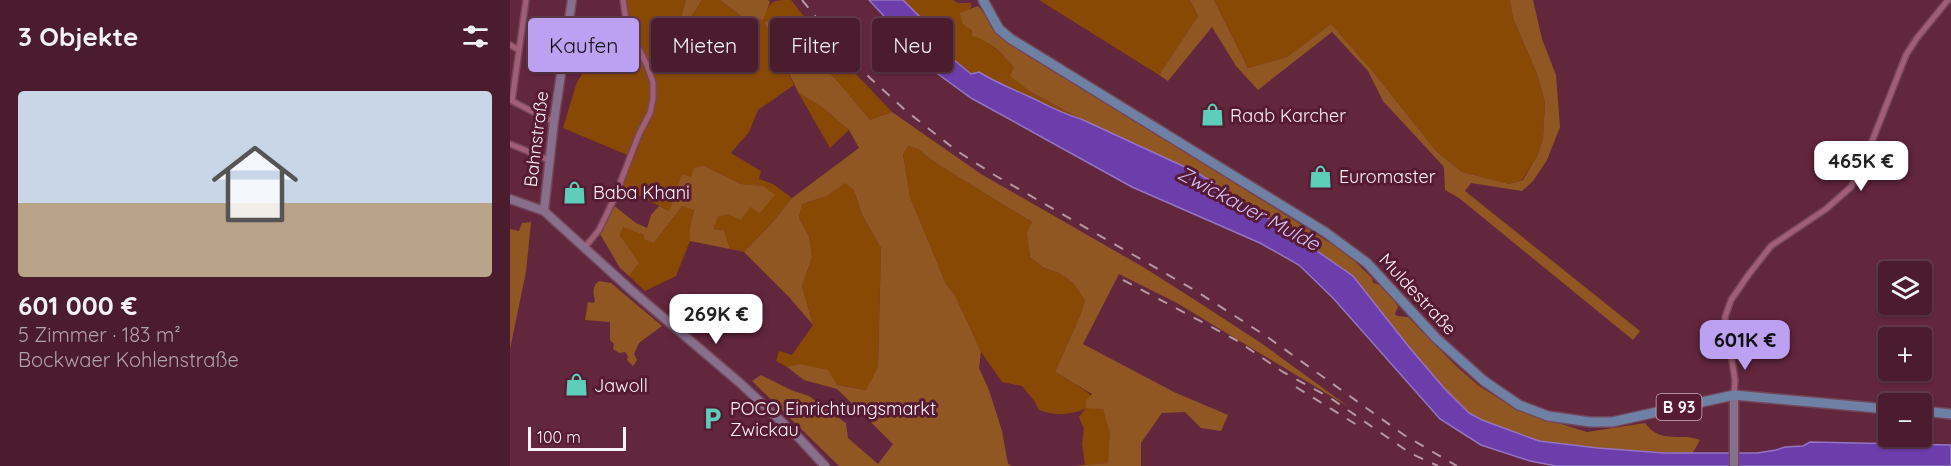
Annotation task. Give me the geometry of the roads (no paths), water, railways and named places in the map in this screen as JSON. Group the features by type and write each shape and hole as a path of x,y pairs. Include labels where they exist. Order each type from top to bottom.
{"main road":[{"name":"Bahnstraße","path":"544,211 554,121 572,0"},
{"name":"Muldestraße","path":"982,0 999,28 1011,39 1350,249 1382,278 1436,338 1484,381 1519,405 1561,419 1590,422 1612,422 1734,395 1878,408"},
{"path":"510,200 544,211 631,290 740,383 800,439 825,466"},
{"path":"1734,395 1734,466"},
{"path":"1932,412 1951,414"}],"street":[{"path":"526,0 511,100 554,121"},
{"path":"585,247 599,230 614,199 639,134 650,113 653,99 653,82 627,26 623,0"},
{"path":"1734,395 1735,380 1725,328 1725,317 1731,300 1771,246 1826,209 1851,187 1869,149 1906,55 1948,0"},
{"path":"510,45 519,50"},
{"path":"510,144 549,160"}],"water":[{"path":"869,0 903,0 921,18 886,18"},
{"name":"Zwickauer Mulde","path":"953,59 971,74 979,72 1198,173 1353,276 1444,388 1469,413 1482,420 1539,441 1665,453 1757,453 1803,446 1810,442 1878,443 1878,447 1951,445 1951,466 1556,466 1530,461 1481,445 1440,419 1333,298 1299,265 1260,243 1132,187 971,98 936,72 953,72"}],"railway":[{"path":"802,0 870,78 905,110 957,151 996,176 1196,291 1266,336 1404,435 1457,466"},
{"path":"1123,280 1236,340 1283,372 1329,397 1410,453 1438,466"},
{"path":"1296,387 1357,425"}],"place":[{"name":"Raab Karcher","path":"1212,115"},
{"name":"Euromaster","path":"1321,176"},
{"name":"Baba Khani","path":"575,192"},
{"name":"Jawoll","path":"576,385"},
{"name":"POCO Einrichtungsmarkt Zwickau","path":"712,418"}]}
